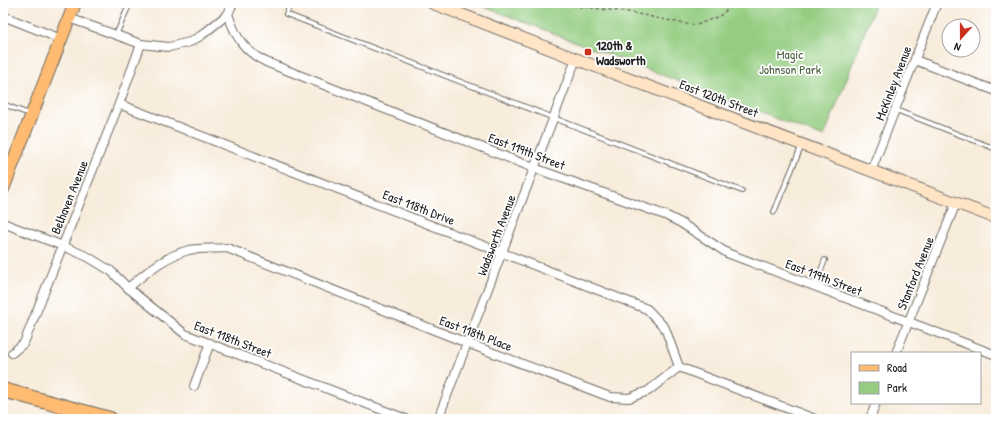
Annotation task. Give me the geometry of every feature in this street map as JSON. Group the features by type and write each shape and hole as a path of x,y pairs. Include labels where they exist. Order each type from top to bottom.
{"highway":[{"path":"3,390 110,419"}],"main road":[{"path":"3,188 75,3"}],"street":[{"path":"69,18 140,44 169,47 190,42 202,35 228,14 233,3"},
{"name":"East 120th Street","path":"432,3 996,218"},
{"name":"McKinley Avenue","path":"871,171 937,3"},
{"name":"East 119th Street","path":"228,14 234,30 242,44 253,56 534,168 665,215 681,223 727,253 996,355"},
{"path":"3,16 61,39"},
{"name":"Belhaven Avenue","path":"12,353 24,343 119,104 140,44"},
{"name":"Wadsworth Avenue","path":"438,419 576,59"},
{"path":"915,60 996,91"},
{"name":"East 118th Drive","path":"119,104 647,309 665,328 679,366"},
{"name":"Stanford Avenue","path":"896,352 956,203"},
{"name":"East 118th Street","path":"3,223 88,257 111,271 128,288 185,334 406,419"},
{"name":"East 118th Place","path":"128,288 161,261 175,254 190,250 227,248 467,343 610,397 629,398 648,391 679,366"},
{"path":"194,386 210,343"},
{"path":"679,366 798,416 815,419"},
{"path":"870,419 876,404"}],"lane":[{"path":"116,35 130,3"},
{"path":"291,3 286,14 742,191"},
{"path":"3,104 32,115"},
{"path":"896,110 996,149"},
{"path":"774,212 802,144"},
{"path":"815,286 825,260"}],"path":[{"path":"549,3 628,12 697,25 721,15 735,3"}],"green space":[{"name":"Magic Johnson Park","path":"474,3 876,3 824,137"}],"place":[{"name":"120th & Wadsworth","path":"588,52"}]}
